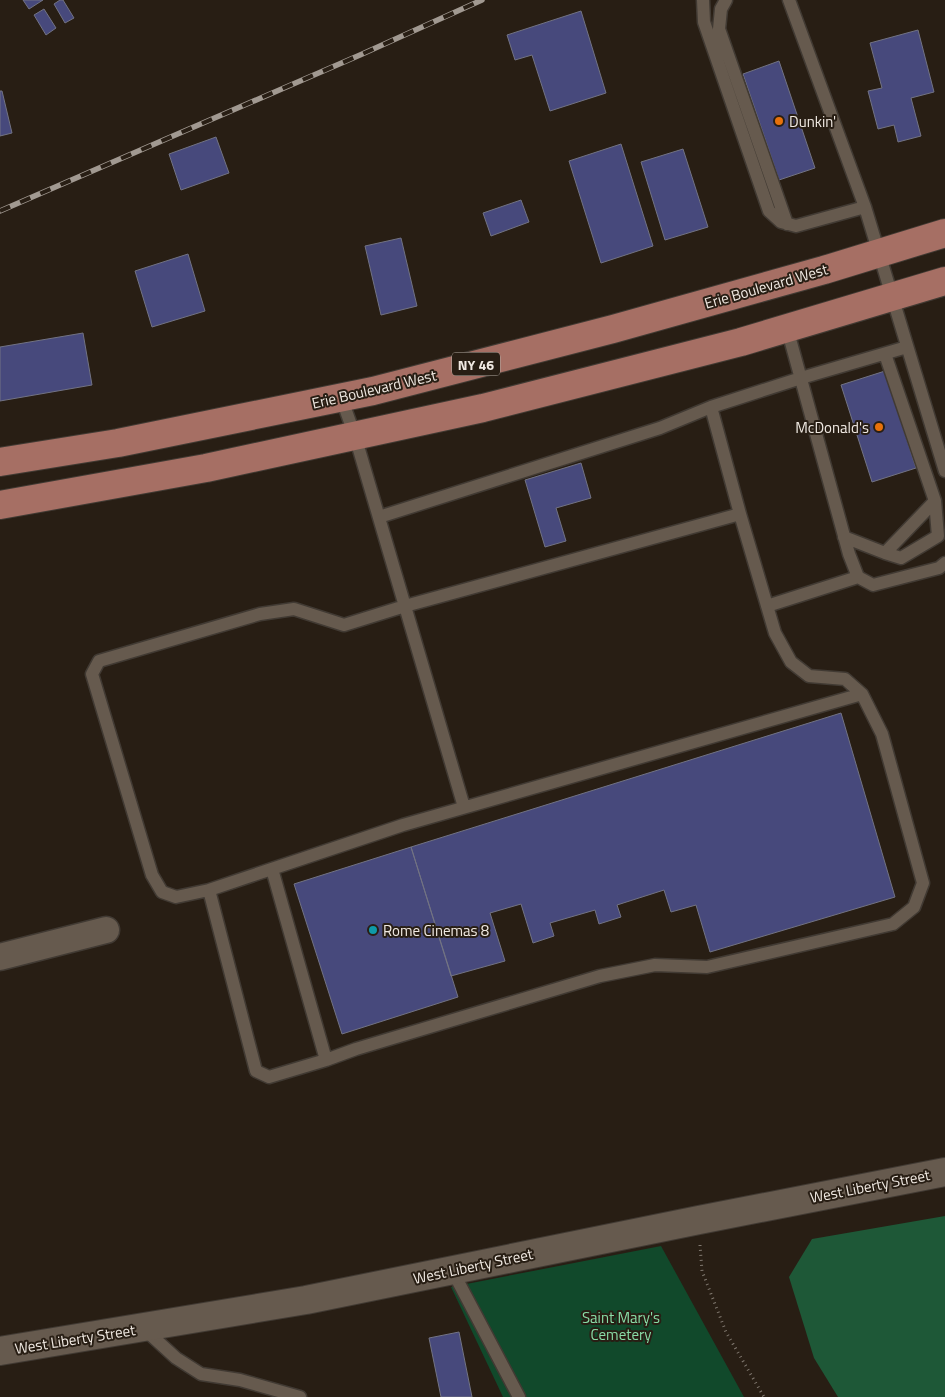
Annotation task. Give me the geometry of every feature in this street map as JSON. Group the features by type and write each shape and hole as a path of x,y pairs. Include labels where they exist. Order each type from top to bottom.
{"main road":[{"name":"Erie Boulevard West","path":"0,462 118,443 382,388 613,330 824,270 945,233"},
{"path":"0,505 206,468 493,406 741,342 945,281"}],"street":[{"path":"0,958 106,930"},
{"name":"West Liberty Street","path":"0,1351 306,1300 945,1172"}],"lane":[{"path":"703,0 704,22 769,211 781,222 796,226 864,207"},
{"path":"726,0 721,9 719,29 787,224"},
{"path":"789,0 880,253 945,471"},
{"path":"786,328 844,537 858,577 873,585 939,568 945,563"},
{"path":"379,518 660,428 711,407 801,378 907,348"},
{"path":"844,537 901,558 938,536 935,501 885,354"},
{"path":"341,397 355,436 464,807"},
{"path":"209,890 256,1071 269,1077 600,976 655,965 708,967 893,924 914,907 923,883 882,734 862,694 845,679 809,676 791,662 775,633 711,407"},
{"path":"885,553 935,501"},
{"path":"740,514 405,606 344,625 294,609 260,614 99,661 92,674 152,876 162,892 176,897 209,890 403,825 862,694"},
{"path":"767,606 858,577"},
{"path":"272,869 326,1060"},
{"path":"452,1270 518,1397"},
{"path":"142,1328 176,1358 201,1374 240,1380 300,1397"}],"path":[{"path":"699,1220 702,1271 726,1332 764,1397"}],"green space":[{"path":"945,1216 945,1397 838,1397 814,1358 789,1277 812,1239"},
{"name":"Saint Mary's Cemetery","path":"661,1246 744,1397 503,1397 451,1287"}],"building":[{"path":"23,0 43,0 29,9"},
{"path":"63,0 74,18 65,23 54,4"},
{"path":"44,9 56,28 46,35 34,15"},
{"path":"581,11 606,93 550,111 532,55 515,60 507,35"},
{"path":"918,30 934,92 911,98 921,136 898,142 894,125 878,129 868,91 882,88 870,43"},
{"name":"Dunkin'","path":"779,61 815,168 779,180 743,74"},
{"path":"0,91 2,91 12,133 0,136"},
{"path":"216,137 229,173 181,190 169,154"},
{"path":"621,144 653,246 601,263 569,161"},
{"path":"683,149 708,227 665,240 641,162"},
{"path":"521,200 529,222 491,236 483,213"},
{"path":"401,238 417,306 381,315 365,246"},
{"path":"188,254 205,311 152,327 135,271"},
{"path":"83,333 92,385 0,401 0,347"},
{"name":"McDonald's","path":"885,371 916,468 872,482 841,385"},
{"path":"581,463 591,498 556,508 566,541 545,547 525,480"},
{"path":"841,713 895,897 710,952 696,905 671,912 664,890 617,905 621,917 599,924 595,910 550,923 554,936 533,943 521,904 490,913 505,961 451,976 411,847"},
{"name":"Rome Cinemas 8","path":"411,847 458,997 342,1034 294,884"},
{"path":"459,1332 472,1397 441,1397 429,1338"}],"railway":[{"path":"0,211 482,0"}],"place":[{"name":"Dunkin'","path":"779,121"},
{"name":"McDonald's","path":"879,427"},
{"name":"Rome Cinemas 8","path":"373,930"}]}
